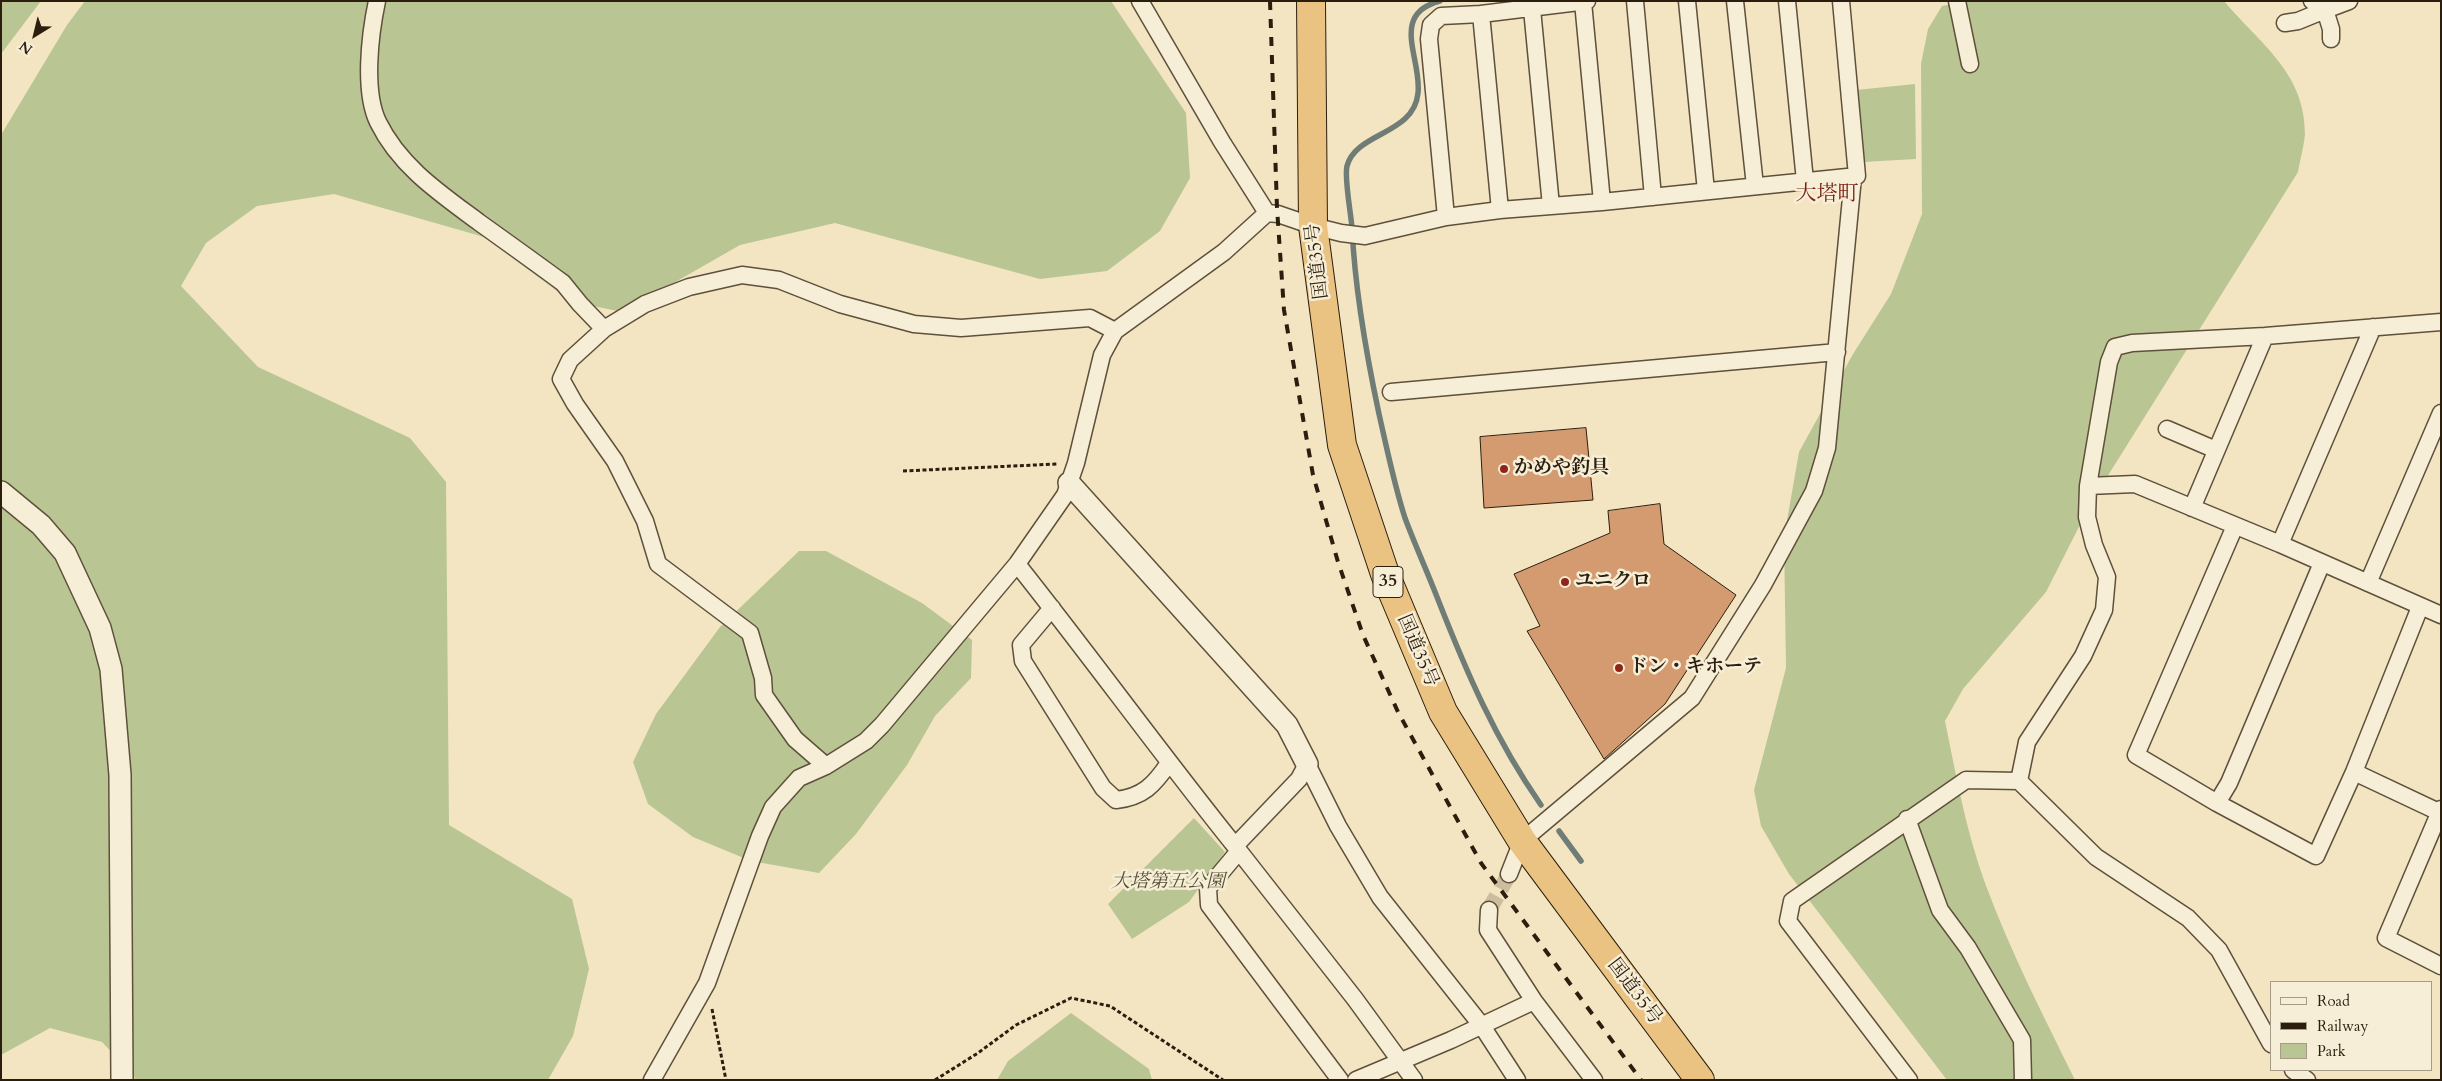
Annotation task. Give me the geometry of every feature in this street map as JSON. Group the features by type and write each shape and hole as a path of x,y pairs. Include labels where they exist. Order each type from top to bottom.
{"highway":[{"name":"国道35号","path":"1311,1 1313,226 1342,445 1384,574 1443,712 1522,841 1700,1080"}],"street":[{"path":"377,1 372,23 369,86 377,121 403,160 425,183 563,283 604,329"},
{"path":"1140,1 1222,142 1267,213"},
{"path":"1446,217 1429,39 1431,25 1441,16 1532,9 1587,1"},
{"path":"1635,1 1653,197"},
{"path":"1687,1 1706,191"},
{"path":"1735,1 1755,186"},
{"path":"1787,1 1805,181"},
{"path":"652,1080 707,983 760,836 773,807 799,778 826,766 866,741 882,725 1017,564 1065,495 1076,463 1102,355 1115,331 1224,252 1267,213 1278,214 1341,233 1365,236 1446,217 1500,210 1602,202 1857,176 1842,1"},
{"path":"1957,1 1970,64"},
{"path":"2285,23 2298,21 2318,6 2349,1"},
{"path":"1583,2 1602,202"},
{"path":"2318,6 2331,29 2331,39"},
{"path":"1532,9 1551,206"},
{"path":"1481,14 1500,210"},
{"path":"1509,874 1522,841 1692,698 1763,585 1814,491 1827,448 1853,177"},
{"path":"826,766 795,739 764,694 763,678 750,633 658,564 645,521 615,460 575,404 562,379 570,360 604,329 645,304 689,287 742,276 779,280 840,304 914,324 961,328 1090,318 1115,331"},
{"path":"2018,781 2027,742 2083,656 2104,610 2107,577 2094,545 2087,517 2088,486 2109,362 2115,348 2132,343 2265,336 2441,322"},
{"path":"2280,544 2373,327"},
{"path":"2192,508 2265,336"},
{"path":"1391,392 1837,352"},
{"path":"2368,583 2441,413"},
{"path":"2167,429 2216,450"},
{"path":"1069,483 1287,726 1338,826 1380,897 1482,1026 1517,1080"},
{"path":"2088,486 2135,484 2280,544 2441,615"},
{"path":"1,492 41,525 65,553 100,628 110,669 120,775 122,1080"},
{"path":"2235,526 2136,755 2217,803 2316,856 2354,772 2420,607"},
{"path":"2217,803 2229,783 2322,562"},
{"path":"1017,564 1096,664 1169,763 1355,999 1414,1080"},
{"path":"1052,608 1021,645 1023,661 1103,788 1116,800 1134,798 1157,780 1169,763"},
{"path":"1307,764 1299,779 1237,848 1208,888 1209,904 1340,1080"},
{"path":"2354,772 2440,812 2386,938 2441,966"},
{"path":"1909,1080 1788,921 1792,901 1907,819 1966,780 2018,781 2096,857 2188,918 2219,950 2270,1042"},
{"path":"1907,819 1940,910 1968,948 2022,1040 2024,1080"},
{"path":"1489,910 1488,930 1534,1001 1594,1080"},
{"path":"1356,1080 1482,1026 1534,1001"},
{"path":"2295,1071 2307,1080"}],"path":[{"path":"903,472 1076,463"},
{"path":"707,983 726,1080"},
{"path":"935,1080 978,1054 1016,1024 1071,998 1110,1006 1223,1080"}],"green space":[{"path":"1,1 41,1 1,54"},
{"path":"85,1 1111,1 1186,113 1190,178 1160,231 1107,271 1040,279 835,223 740,245 623,312 572,302 484,237 334,194 257,206 206,243 181,286 258,367 410,438 446,482 449,825 572,899 589,969 573,1036 548,1080 135,1080 134,1076 102,1042 50,1028 1,1055 1,135 67,25"},
{"path":"1966,1 2224,1 2278,60 2289,76 2303,112 2305,134 2298,172 2092,501 2046,592 1963,689 1945,721 1967,823 1985,883 2016,958 2075,1080 1947,1080 1789,874 1761,826 1754,790 1786,668 1784,538 1799,452 1853,354 1891,294 1922,214 1921,64 1928,29 1942,6"},
{"path":"1915,84 1916,159 1863,162 1856,90"},
{"path":"799,551 826,551 922,603 972,640 971,678 935,716 907,765 856,834 819,873 751,861 693,837 648,804 633,762 656,714 720,627"},
{"name":"大塔第五公園","path":"1194,818 1225,852 1189,902 1132,939 1108,904"},
{"path":"1071,1013 1149,1069 1152,1080 997,1080 1008,1061"}],"building":[{"path":"1586,428 1593,500 1484,508 1480,437"},
{"name":"ドン・キホーテ","path":"1660,504 1664,544 1736,595 1665,704 1604,759 1527,631 1540,626 1514,574 1610,533 1608,511"}],"waterway":[{"path":"1440,1 1425,7 1416,16 1412,27 1411,39 1418,80 1418,93 1414,107 1396,126 1361,146 1352,155 1347,166 1347,187 1358,298 1379,414 1405,518 1459,651 1483,704 1509,755 1541,805"},
{"path":"1559,831 1581,861"}],"tunnel":[{"path":"1489,910 1509,874"}],"railway":[{"path":"1270,1 1277,208 1284,310 1313,475 1338,562 1363,635 1398,712 1481,863 1641,1080"}],"place":[{"name":"かめや釣具","path":"1504,469"},
{"name":"ユニクロ","path":"1565,582"},
{"name":"ドン・キホーテ","path":"1619,668"}],"district":[{"name":"大塔町","path":"1827,195"}]}
